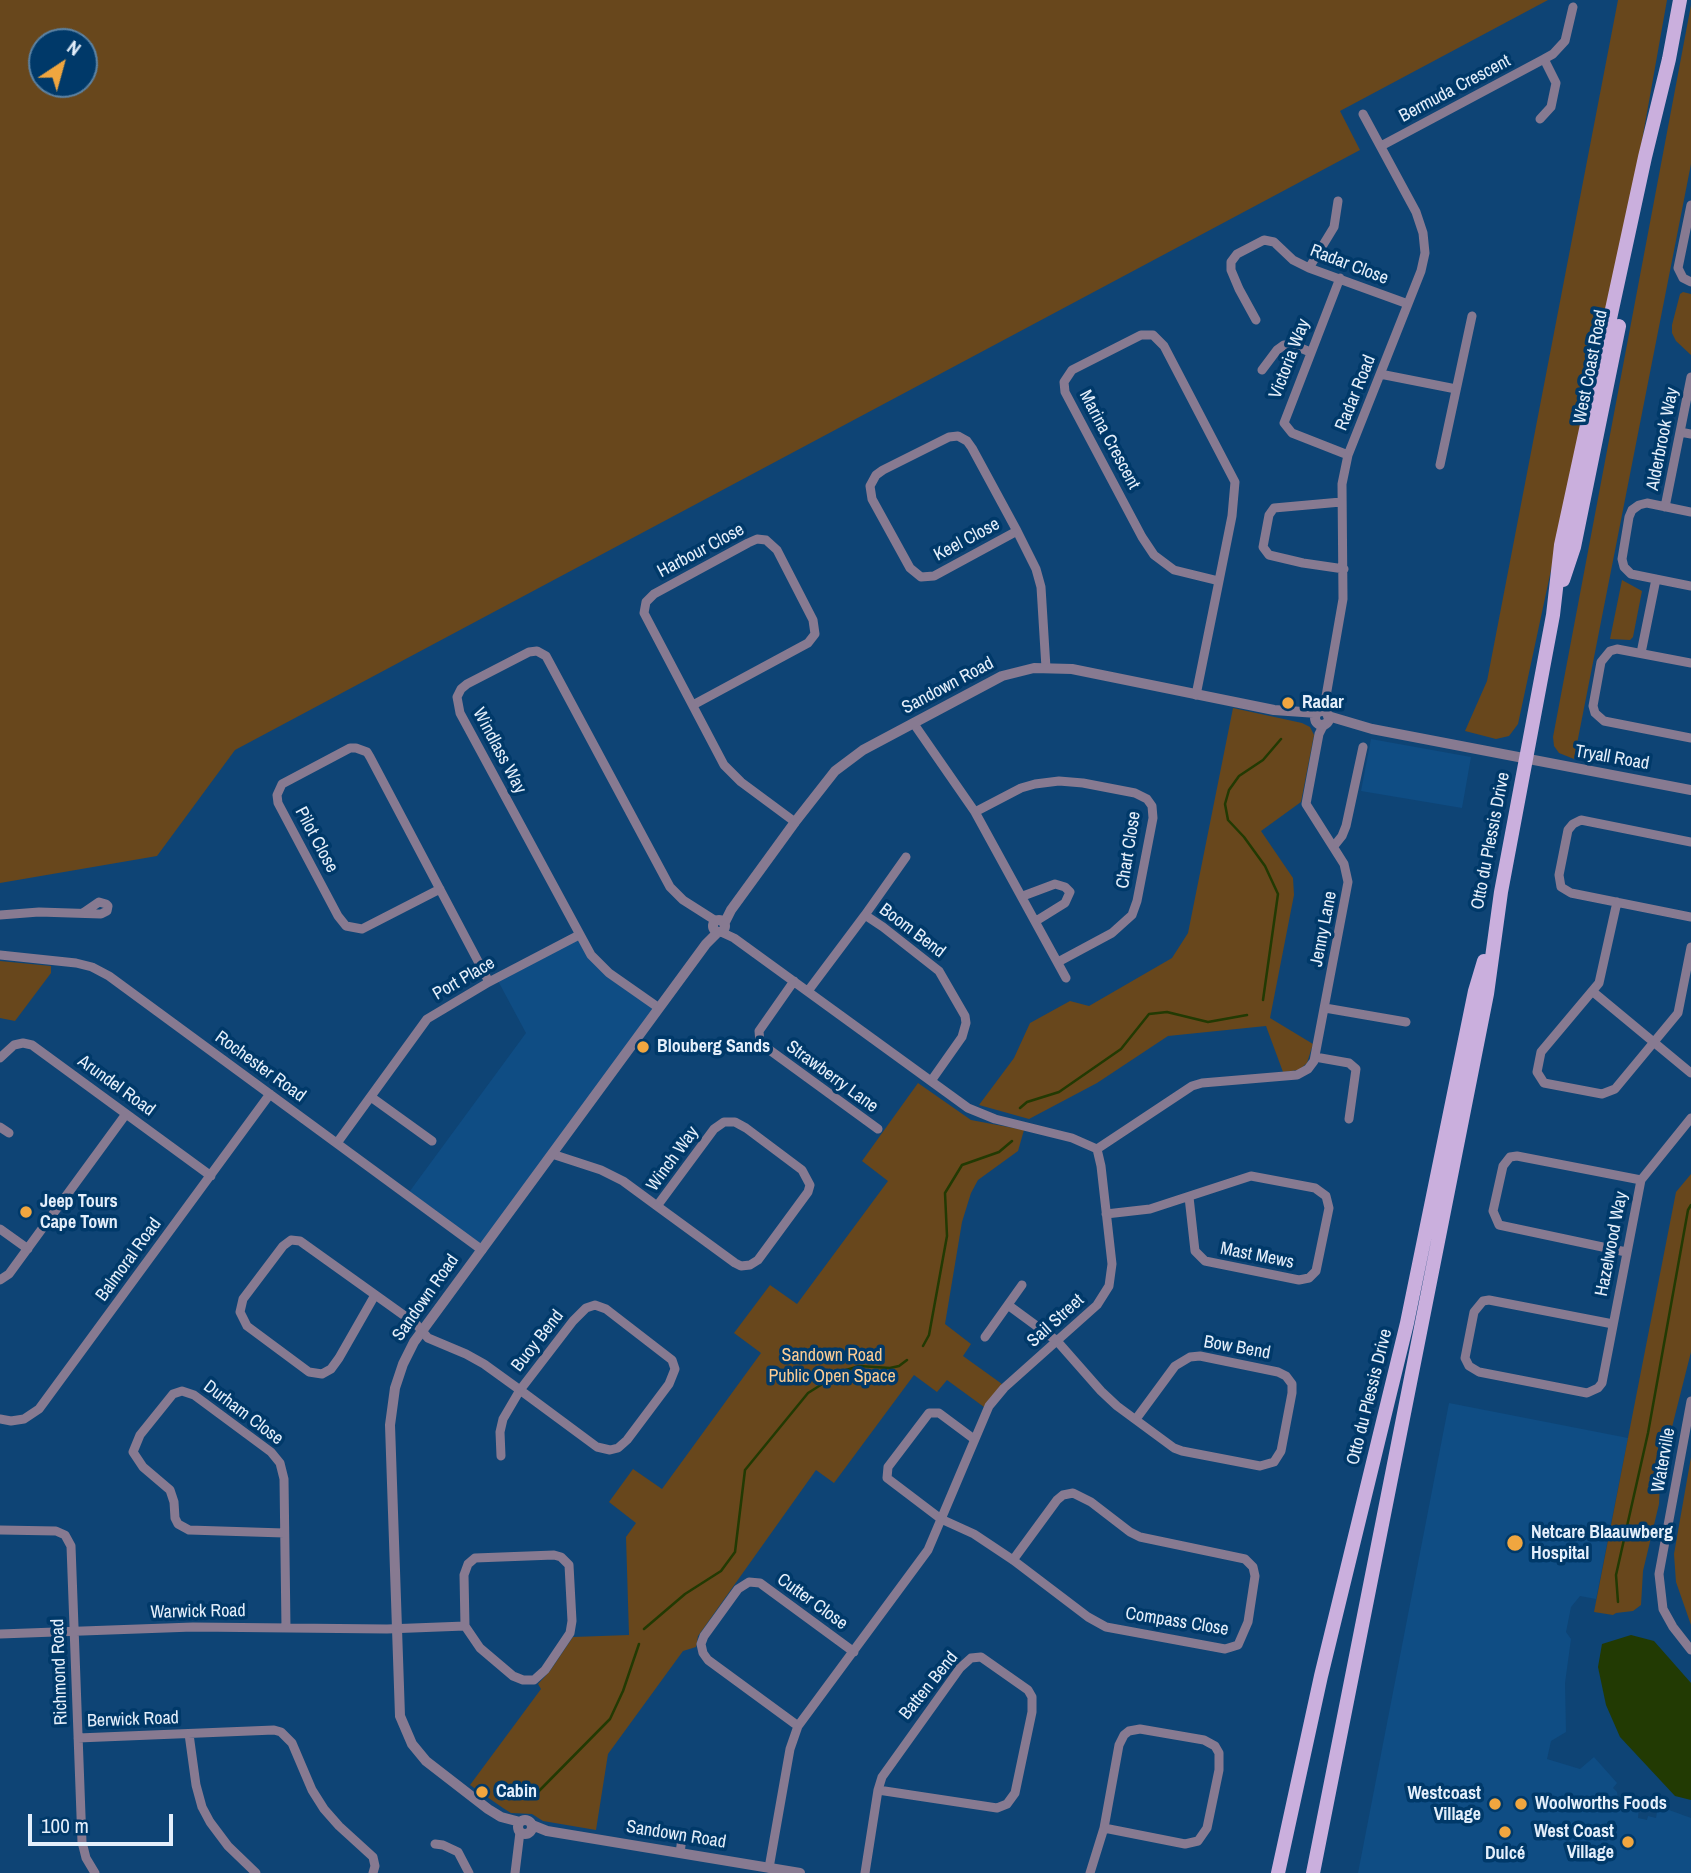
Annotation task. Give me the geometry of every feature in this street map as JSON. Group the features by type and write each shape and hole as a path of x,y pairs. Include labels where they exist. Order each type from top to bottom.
{"main road":[{"name":"West Coast Road","path":"1526,760 1553,615 1561,545 1680,0"},
{"name":"Otto du Plessis Drive","path":"1313,1873 1487,994 1494,929 1526,760"},
{"name":"Otto du Plessis Drive","path":"1278,1873 1318,1689 1407,1323 1475,991 1494,929"}],"street":[{"name":"Bermuda Crescent","path":"1381,146 1553,54 1565,41 1573,7"},
{"path":"1541,119 1552,107 1556,83 1544,60"},
{"name":"Radar Road","path":"1322,718 1343,599 1341,502 1348,455 1424,261 1423,233 1416,212 1363,114"},
{"path":"1309,268 1334,227 1338,201"},
{"path":"1691,205 1678,268 1683,278 1691,282"},
{"name":"Radar Close","path":"1256,320 1244,301 1231,270 1231,262 1234,257 1259,242 1271,241 1293,260 1309,268 1408,304"},
{"name":"Victoria Way","path":"1340,278 1284,419 1285,426 1301,437 1348,455"},
{"path":"1440,465 1472,316"},
{"name":"Marina Crescent","path":"1196,695 1219,581 1232,516 1235,482 1164,346 1156,337 1145,334 1077,366 1066,378 1065,392 1154,555 1174,570 1219,581"},
{"path":"1262,370 1277,349 1284,345 1296,346 1310,352"},
{"path":"1380,374 1456,389"},
{"name":"Alderbrook Way","path":"1665,507 1691,377"},
{"path":"1680,432 1691,434"},
{"name":"Keel Close","path":"1017,531 934,576 921,577 910,568 872,499 870,486 876,475 883,470 949,437 963,438 970,444 1017,531 1040,578 1046,668"},
{"path":"1341,502 1276,507 1270,512 1263,549 1269,555 1344,569"},
{"path":"1691,512 1643,503 1635,507 1630,513 1622,559 1628,572 1691,586"},
{"name":"Harbour Close","path":"693,705 808,643 815,634 813,620 777,550 766,540 757,539 748,543 654,594 645,605 644,613 693,705 731,773 794,822"},
{"path":"1641,653 1656,579"},
{"path":"1691,663 1617,649 1604,655 1593,702 1595,713 1604,721 1691,738"},
{"name":"Windlass Way","path":"659,1008 600,965 579,935 457,705 457,697 467,684 529,652 541,652 548,659 670,887 719,926"},
{"name":"Sandown Road","path":"800,1873 522,1829 476,1800 426,1761 412,1744 403,1726 398,1706 391,1412 403,1364 422,1331 825,781 846,762 1002,676 1023,670 1072,669 1526,760"},
{"name":"Jenny Lane","path":"1315,1057 1348,888 1346,870 1334,846 1306,804 1322,718"},
{"path":"914,724 975,812 1023,895 1066,978"},
{"path":"1334,846 1346,826 1363,747"},
{"name":"Pilot Close","path":"440,889 362,929 346,926 338,916 278,803 277,796 282,784 350,748 367,752 440,889 489,982"},
{"name":"Tryall Road","path":"1526,760 1691,790"},
{"name":"Chart Close","path":"975,812 1021,788 1059,781 1135,793 1147,799 1152,806 1153,818 1132,915 1112,933 1058,962"},
{"path":"1691,842 1587,821 1577,822 1569,830 1559,875 1561,887 1571,893 1691,917"},
{"name":"Boom Bend","path":"808,991 906,857"},
{"path":"1023,895 1055,884 1070,891 1070,897 1065,903 1037,922"},
{"path":"1617,902 1602,975 1541,1052 1537,1072 1542,1082 1593,1093 1609,1093 1624,1079 1678,1013 1691,947"},
{"path":"0,915 83,913"},
{"name":"Boom Bend","path":"864,915 932,964 944,976 965,1016 962,1037 931,1081"},
{"path":"719,926 974,1111 1072,1138 1097,1149 1192,1086 1297,1075 1308,1069 1315,1057 1349,1063 1356,1069 1349,1119"},
{"name":"Port Place","path":"337,1143 427,1019 489,982 579,935"},
{"name":"Rochester Road","path":"0,955 76,963 100,971 482,1250"},
{"name":"Strawberry Lane","path":"793,981 759,1031 760,1043 878,1129"},
{"path":"1592,991 1691,1073"},
{"path":"1325,1008 1406,1022"},
{"name":"Arundel Road","path":"0,1058 14,1045 32,1045 211,1176"},
{"name":"Balmoral Road","path":"0,1419 11,1422 24,1419 39,1409 270,1094"},
{"path":"371,1097 432,1141"},
{"path":"0,1280 9,1274 28,1250 126,1114"},
{"name":"Hazelwood Way","path":"1613,1324 1489,1300 1480,1303 1474,1312 1465,1358 1473,1370 1587,1393 1596,1391 1602,1382 1641,1180 1691,1118"},
{"name":"Winch Way","path":"552,1154 601,1170 623,1181 657,1206 735,1263 746,1266 758,1260 808,1192 810,1185 802,1170 746,1128 735,1122 728,1122 715,1129 657,1206"},
{"path":"0,1127 9,1133"},
{"name":"Sail Street","path":"769,1868 790,1749 798,1726 925,1555 974,1439 995,1398 1097,1305 1109,1286 1112,1264 1097,1149"},
{"path":"1626,1252 1499,1225 1493,1212 1503,1166 1510,1157 1517,1156 1641,1180"},
{"name":"Mast Mews","path":"1106,1214 1150,1209 1251,1176 1319,1190 1326,1196 1329,1208 1316,1270 1309,1278 1299,1280 1205,1261 1195,1251 1189,1197"},
{"path":"0,1229 28,1250"},
{"path":"291,1240 304,1242 375,1295 339,1358 331,1369 322,1374 309,1372 247,1326 240,1312 243,1299 283,1246 291,1240"},
{"path":"985,1337 1022,1285"},
{"name":"Buoy Bend","path":"375,1295 416,1324 428,1338 484,1364 520,1390 597,1447 605,1450 614,1450 627,1440 662,1394 672,1379 675,1368 669,1356 606,1309 595,1305 586,1308 520,1390 501,1426 501,1456"},
{"name":"Bow Bend","path":"1008,1305 1056,1341 1101,1391 1136,1419 1177,1450 1267,1466 1274,1462 1280,1455 1292,1384 1286,1376 1278,1372 1200,1356 1190,1357 1175,1366 1136,1419"},
{"name":"Durham Close","path":"284,1533 189,1530 178,1524 170,1490 138,1462 133,1448 140,1435 173,1394 182,1391 194,1395 276,1457 282,1468 284,1479 286,1628"},
{"name":"Waterville","path":"1691,1401 1659,1574 1663,1609 1691,1650"},
{"name":"Compass Close","path":"974,1439 939,1413 929,1413 887,1469 889,1481 941,1519 974,1534 1013,1560 1088,1617 1106,1627 1225,1649 1238,1645 1248,1622 1255,1576 1245,1559 1140,1537 1129,1532 1091,1502 1073,1493 1063,1495 1057,1500 1013,1560"},
{"name":"Richmond Road","path":"0,1530 56,1531 68,1539 71,1546 82,1842 86,1858 95,1873"},
{"path":"554,1555 561,1557 569,1565 571,1628 563,1645 538,1677 529,1681 513,1676 480,1648 465,1626 464,1575 468,1564 475,1558 554,1555"},
{"name":"Cutter Close","path":"798,1726 708,1660 703,1653 701,1644 704,1636 738,1589 749,1582 760,1583 853,1652"},
{"name":"Warwick Road","path":"0,1634 193,1626 396,1629 465,1626"},
{"name":"Batten Bend","path":"865,1873 878,1790 886,1769 966,1661 976,1657 987,1659 1028,1690 1032,1697 1032,1712 1015,1793 1007,1804 997,1808 878,1790"},
{"path":"1090,1873 1104,1828 1119,1745 1129,1731 1140,1728 1203,1740 1215,1746 1219,1753 1219,1770 1207,1828 1198,1841 1185,1844 1104,1828"},
{"name":"Berwick Road","path":"78,1738 274,1730 285,1734 324,1809 373,1857 373,1873"},
{"name":"Berwick Road","path":"189,1734 202,1807 228,1846 256,1873"},
{"path":"515,1873 522,1829"},
{"path":"680,1853 682,1838"},
{"path":"435,1844 458,1852 469,1873"}],"shaded area":[{"path":"1371,739 1471,757 1462,808 1361,791"},
{"path":"579,936 591,955 659,1009 482,1250 407,1195 526,1033 497,979"},
{"path":"1449,1403 1628,1438 1596,1599 1580,1596 1571,1607 1566,1632 1571,1639 1565,1683 1566,1732 1551,1741 1547,1759 1580,1769 1594,1757 1617,1783 1613,1788 1617,1792 1619,1806 1639,1807 1638,1818 1656,1818 1658,1806 1691,1818 1691,1873 1358,1873"},
{"path":"1631,1635 1654,1641 1691,1683 1691,1800 1675,1796 1620,1737 1606,1705 1598,1667 1602,1644"}],"green space":[{"path":"0,0 1548,0 1340,111 1360,150 235,750 157,856 0,883"},
{"path":"1618,0 1667,0 1637,169 1518,724 1509,736 1496,739 1465,731 1487,681"},
{"path":"1691,5 1691,164 1574,759 1559,753 1554,746 1553,737"},
{"path":"1680,294 1691,294 1691,355 1676,341 1672,333"},
{"path":"1622,580 1642,591 1633,637 1630,640 1610,639"},
{"path":"1233,708 1302,723 1310,727 1314,735 1301,802 1261,831 1293,878 1294,895 1270,1018 1313,1044 1307,1063 1299,1070 1283,1072 1266,1026 1168,1036 1097,1083 1029,1119 979,1105 1014,1058 1030,1023 1070,1001 1089,1006 1172,958 1188,933"},
{"path":"0,961 51,966 51,973 15,1021 0,1018"},
{"name":"Sandown Road Public Open Space","path":"918,1083 971,1120 1024,1130 1018,1151 978,1180 971,1193 962,1222 945,1324 971,1344 963,1356 1002,1384 984,1407 947,1380 937,1392 914,1375 834,1483 816,1470 698,1636 696,1647 683,1651 608,1754 596,1830 543,1821 532,1814 511,1813 470,1785 541,1689 538,1684 573,1637 629,1635 626,1537 636,1523 609,1502 633,1469 662,1489 761,1353 734,1333 770,1285 797,1304 888,1181 862,1161"},
{"path":"1691,1174 1691,1352 1660,1483 1659,1504 1643,1571 1641,1605 1633,1611 1613,1615 1594,1612 1676,1192"},
{"path":"1691,1457 1691,1625 1676,1582 1674,1554"}],"waterway":[{"path":"1263,1000 1278,894 1265,866 1228,820 1225,804 1229,790 1239,776 1263,760 1281,739"},
{"path":"1020,1108 1027,1102 1059,1092 1121,1049 1149,1014 1167,1012 1208,1022 1247,1015"},
{"path":"923,1346 929,1335 947,1236 945,1193 962,1165 999,1152 1012,1141"},
{"path":"1618,1602 1616,1575 1648,1433 1691,1205"},
{"path":"644,1629 685,1594 721,1571 735,1552 745,1470 808,1393 843,1371 859,1366 890,1368 907,1360"},
{"path":"535,1795 610,1719 639,1644"}],"place":[{"name":"Radar","path":"1288,703"},
{"name":"Blouberg Sands","path":"643,1047"},
{"name":"Jeep Tours Cape Town","path":"26,1212"},
{"name":"Netcare Blaauwberg Hospital","path":"1515,1543"},
{"name":"Cabin","path":"482,1792"},
{"name":"Westcoast Village","path":"1495,1804"},
{"name":"Woolworths Foods","path":"1521,1804"},
{"name":"Dulcé","path":"1505,1832"},
{"name":"West Coast Village","path":"1628,1842"}]}
